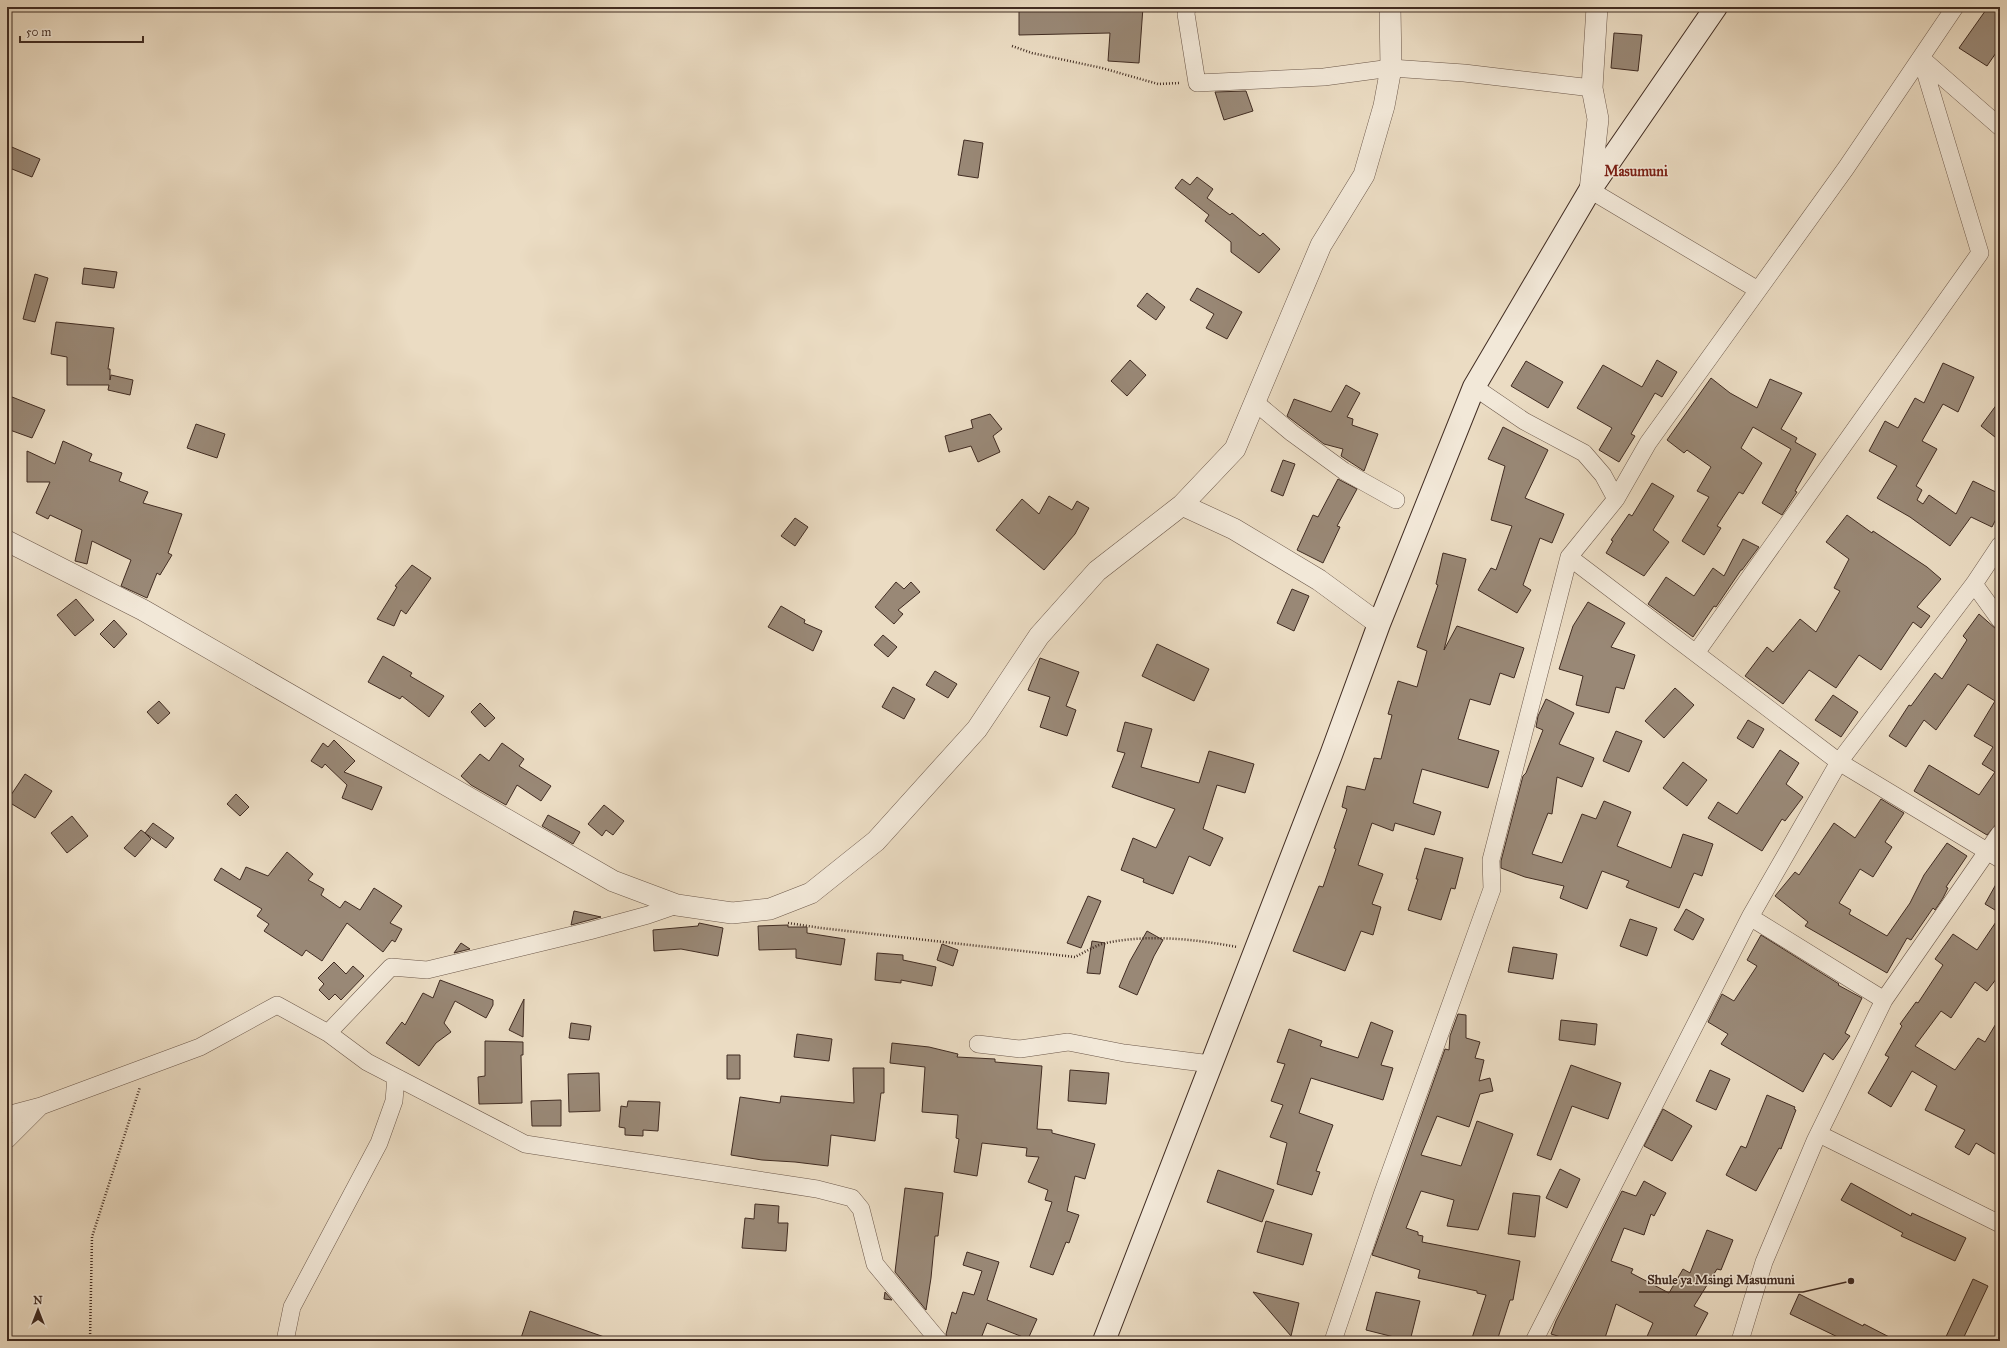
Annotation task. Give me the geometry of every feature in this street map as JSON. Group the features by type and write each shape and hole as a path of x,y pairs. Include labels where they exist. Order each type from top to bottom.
{"main road":[{"path":"1104,1341 1331,755 1379,624 1474,387 1590,190 1716,7"}],"street":[{"path":"1187,7 1186,14 1197,83 1324,78 1391,68 1464,73 1592,88"},
{"path":"7,541 143,610 613,881 677,905 732,913 770,909 811,893 876,841 977,729 1039,636 1097,571 1182,505 1235,449 1256,402 1320,244 1364,176 1384,106 1391,68 1390,7"},
{"path":"1597,7 1592,88 1598,119 1590,190 1758,290"},
{"path":"1334,1341 1385,1188 1492,888 1492,860 1569,557 1616,499 1648,443 1846,168 1955,7"},
{"path":"1921,58 2000,127"},
{"path":"1696,653 1980,253 1921,58"},
{"path":"1474,387 1524,421 1584,453 1603,475 1616,499"},
{"path":"1256,402 1292,433 1344,471 1396,500"},
{"path":"1182,505 1234,529 1319,580 1379,624"},
{"path":"1534,1341 1750,917 1839,762 1974,584 2000,545"},
{"path":"1569,557 1839,762 1994,855"},
{"path":"1974,584 2000,620"},
{"path":"1740,1341 1764,1262 1819,1134 1884,1000 1994,855 2000,833"},
{"path":"328,1033 391,967 427,970 648,915 677,905"},
{"path":"1750,917 1884,1000"},
{"path":"7,1115 41,1106 147,1065 200,1047 277,1005 328,1033 366,1062 396,1076 525,1144 817,1189 852,1198 861,1209 875,1264 940,1341"},
{"path":"978,1044 1020,1049 1068,1042 1124,1052 1211,1064"},
{"path":"285,1341 292,1307 379,1143 394,1101 396,1076"},
{"path":"7,1140 41,1106"},
{"path":"1819,1134 2000,1224"}],"path":[{"path":"1012,46 1032,53 1102,68 1158,84 1197,83"},
{"path":"784,922 821,928 1075,957 1104,943 1149,938 1207,942 1254,951"},
{"path":"90,1340 92,1237 147,1065"}],"building":[{"path":"1019,7 1143,7 1139,63 1108,61 1110,33 1019,35"},
{"path":"1988,7 2000,7 2000,47 1987,66 1959,48"},
{"path":"1614,33 1642,35 1638,71 1611,68"},
{"path":"1246,91 1253,111 1224,120 1215,92"},
{"path":"964,140 983,143 978,178 958,175"},
{"path":"7,145 40,159 32,177 7,167"},
{"path":"1197,177 1213,189 1207,198 1230,215 1232,213 1260,236 1263,233 1280,249 1259,273 1231,252 1231,242 1205,221 1209,215 1175,188 1182,179 1190,185"},
{"path":"84,268 117,272 114,288 82,284"},
{"path":"35,274 48,278 35,322 23,319"},
{"path":"1197,288 1242,312 1227,339 1206,328 1214,314 1190,300"},
{"path":"1147,293 1165,307 1156,320 1137,306"},
{"path":"56,322 114,328 108,369 110,369 110,380 111,375 133,380 130,395 108,390 109,385 67,385 67,357 51,354"},
{"path":"1130,360 1146,375 1127,396 1111,381"},
{"path":"1657,360 1677,372 1662,397 1655,393 1631,434 1635,436 1619,462 1599,450 1612,428 1577,408 1603,365 1642,387"},
{"path":"1526,361 1563,382 1548,408 1511,386"},
{"path":"1943,363 1974,377 1958,412 1943,404 1922,441 1937,449 1916,486 1922,490 1917,500 1923,504 1929,495 1956,514 1973,481 2000,494 2000,511 1992,527 1971,517 1950,546 1910,517 1877,498 1897,466 1869,451 1885,421 1898,428 1915,398 1924,403"},
{"path":"1711,378 1730,393 1757,408 1770,379 1802,393 1781,429 1797,438 1795,442 1816,454 1795,491 1797,492 1782,515 1762,503 1791,449 1753,427 1741,448 1762,463 1743,494 1739,492 1717,526 1721,528 1704,555 1682,541 1709,497 1697,491 1711,467 1687,450 1684,453 1667,440"},
{"path":"1346,385 1360,393 1347,417 1353,419 1352,425 1378,434 1364,471 1341,456 1343,449 1324,444 1287,416 1294,399 1331,412"},
{"path":"7,395 45,410 32,438 7,429"},
{"path":"2000,400 2000,441 1981,426"},
{"path":"990,414 1002,429 993,436 1000,452 978,462 971,446 949,452 945,436 973,428 971,420"},
{"path":"196,424 225,434 217,458 187,448"},
{"path":"1503,427 1548,450 1525,498 1564,514 1552,543 1540,538 1523,585 1531,590 1517,613 1478,590 1491,568 1496,570 1512,526 1491,520 1505,466 1488,459"},
{"path":"63,441 92,454 89,461 122,473 119,481 148,492 143,503 182,514 168,553 172,555 160,575 157,573 147,598 121,586 131,560 92,541 87,564 75,561 82,530 50,515 48,519 36,513 50,482 27,482 27,451 55,464"},
{"path":"1283,460 1295,464 1283,496 1271,491"},
{"path":"1338,479 1357,489 1337,526 1340,527 1323,563 1297,550 1313,515 1318,517"},
{"path":"1652,483 1674,496 1653,530 1669,542 1644,576 1606,553 1613,541 1611,540 1629,514 1632,516"},
{"path":"1049,496 1072,510 1077,501 1089,508 1075,534 1044,570 996,530 1022,499 1039,514"},
{"path":"1847,515 1872,533 1873,531 1927,567 1941,579 1917,607 1930,616 1921,628 1913,622 1881,670 1859,655 1836,688 1809,670 1783,704 1745,676 1767,647 1773,652 1800,619 1816,632 1840,591 1834,588 1849,559 1826,542"},
{"path":"795,518 808,527 795,546 781,536"},
{"path":"1743,539 1759,547 1741,570 1716,607 1714,606 1693,637 1648,604 1666,577 1694,596 1713,568 1724,576"},
{"path":"1443,553 1466,559 1444,650 1457,626 1524,648 1514,678 1500,673 1490,705 1470,699 1458,739 1499,751 1488,788 1422,769 1413,803 1441,812 1434,835 1395,823 1393,831 1372,823 1358,865 1383,874 1372,904 1381,907 1373,935 1361,931 1345,971 1293,951 1319,886 1323,887 1336,849 1334,848 1347,809 1342,807 1347,786 1365,790 1374,758 1381,759 1392,715 1388,714 1398,681 1417,687 1427,651 1417,647 1438,585 1436,584"},
{"path":"412,565 431,578 406,614 401,610 394,626 377,619 397,587 395,586"},
{"path":"896,582 904,589 911,582 920,592 898,610 903,614 894,624 875,607"},
{"path":"1292,589 1309,596 1294,631 1277,623"},
{"path":"76,599 94,620 75,636 57,615"},
{"path":"1588,602 1625,623 1611,647 1635,655 1624,689 1616,687 1609,713 1576,705 1583,676 1559,669 1573,626"},
{"path":"781,606 805,620 804,623 822,631 813,651 768,627"},
{"path":"1979,614 1996,629 2000,630 2000,820 1987,835 1914,791 1929,765 1979,795 1995,772 1982,764 1993,747 1974,736 1995,701 1968,684 1936,730 1924,720 1906,747 1889,736 1909,705 1911,706 1935,673 1942,679 1967,640 1963,636"},
{"path":"114,620 127,634 114,648 100,634"},
{"path":"883,635 897,647 888,657 874,645"},
{"path":"1157,644 1209,669 1194,701 1142,676"},
{"path":"383,656 412,673 410,676 444,696 429,717 402,696 400,699 368,682"},
{"path":"1040,658 1079,672 1066,706 1076,710 1067,736 1040,727 1050,697 1028,690"},
{"path":"935,671 957,684 948,698 926,685"},
{"path":"893,687 915,699 904,719 882,707"},
{"path":"1675,688 1694,705 1664,738 1645,721"},
{"path":"1833,695 1858,712 1841,737 1815,720"},
{"path":"1546,699 1574,713 1559,744 1594,758 1582,787 1557,777 1552,814 1548,813 1532,854 1562,863 1582,814 1596,819 1604,801 1631,812 1617,846 1671,868 1683,834 1713,844 1702,876 1694,873 1679,908 1626,887 1629,881 1602,871 1587,909 1560,898 1564,886 1525,877 1501,868 1501,861 1523,776 1526,773 1543,730 1536,727 1538,716"},
{"path":"159,701 170,713 158,724 147,712"},
{"path":"480,703 495,718 485,727 471,712"},
{"path":"1748,720 1764,729 1753,748 1737,738"},
{"path":"1125,722 1152,729 1141,767 1199,783 1209,751 1254,764 1245,793 1217,785 1203,829 1223,838 1210,866 1189,856 1173,894 1143,882 1144,879 1121,870 1133,838 1156,848 1175,809 1112,787 1125,753 1117,751"},
{"path":"1616,731 1642,741 1629,772 1603,761"},
{"path":"334,740 355,761 344,772 382,787 372,810 342,798 347,785 325,764 322,768 311,761 323,743 328,747"},
{"path":"502,743 524,759 519,766 551,786 541,801 517,785 506,805 471,785 461,776 480,754 489,761"},
{"path":"1780,750 1799,763 1786,784 1803,797 1785,821 1782,819 1762,851 1708,818 1718,802 1737,814"},
{"path":"1683,762 1707,780 1687,806 1663,788"},
{"path":"25,774 52,791 35,818 7,801"},
{"path":"236,794 249,807 240,816 227,804"},
{"path":"1881,799 1904,813 1885,842 1892,847 1873,877 1860,869 1839,903 1851,910 1849,914 1887,936 1910,903 1924,875 1947,843 1967,856 1946,887 1948,888 1935,910 1933,908 1911,940 1907,938 1887,973 1805,926 1808,922 1775,896 1795,872 1799,875 1834,823 1855,838"},
{"path":"604,805 624,821 613,835 606,830 602,836 588,824"},
{"path":"548,815 580,832 573,844 542,826"},
{"path":"72,816 88,836 67,853 51,833"},
{"path":"153,823 174,838 166,848 145,833"},
{"path":"141,830 151,839 135,857 124,848"},
{"path":"1425,848 1463,858 1455,889 1451,888 1441,920 1408,910 1418,879 1416,879"},
{"path":"287,852 313,874 308,880 324,889 321,895 340,908 345,901 360,910 374,888 402,906 390,923 402,929 395,942 392,940 383,952 347,923 322,961 306,950 302,956 264,931 269,924 257,916 262,909 214,880 221,868 240,880 246,867 268,876"},
{"path":"2000,877 2000,913 1985,904"},
{"path":"1088,896 1101,901 1081,948 1067,943"},
{"path":"1686,909 1704,919 1693,940 1674,930"},
{"path":"574,911 601,917 571,925"},
{"path":"2000,916 2000,974 1987,991 1975,982 1951,1018 1941,1011 1915,1046 1955,1070 1978,1038 1985,1042 2000,1017 2000,1157 1976,1143 1969,1155 1955,1147 1965,1130 1925,1110 1937,1086 1912,1071 1891,1107 1868,1093 1889,1057 1885,1055 1902,1026 1900,1024 1916,1002 1918,1003 1943,965 1935,959 1953,934 1977,950"},
{"path":"1630,919 1657,928 1647,956 1620,946"},
{"path":"699,923 723,928 718,956 681,949 654,951 653,930 698,926"},
{"path":"788,925 788,927 807,927 807,933 845,939 841,965 796,958 796,949 759,950 758,926"},
{"path":"1147,931 1163,940 1154,956 1137,995 1119,987 1130,961"},
{"path":"1761,935 1839,984 1838,985 1862,998 1845,1033 1850,1036 1833,1060 1824,1053 1803,1092 1721,1044 1728,1034 1708,1022 1722,994 1734,1001 1757,966 1747,960"},
{"path":"1092,941 1105,943 1100,974 1087,973"},
{"path":"461,943 470,949 454,953"},
{"path":"942,944 958,950 953,966 937,960"},
{"path":"1513,947 1557,954 1553,979 1508,972"},
{"path":"877,953 903,955 903,960 936,967 932,986 901,980 901,983 875,980"},
{"path":"334,962 346,974 353,966 364,976 341,1000 335,994 329,1000 319,990 324,984 318,978"},
{"path":"440,980 493,1000 493,1005 486,1018 455,1001 444,1023 451,1032 436,1043 419,1066 386,1043 402,1022 405,1025 423,993 433,998"},
{"path":"524,999 523,1037 509,1030"},
{"path":"1458,1014 1466,1015 1466,1038 1480,1042 1475,1058 1484,1060 1479,1081 1490,1078 1493,1091 1480,1094 1469,1127 1437,1116 1421,1155 1461,1166 1477,1121 1513,1134 1478,1230 1447,1226 1454,1200 1421,1191 1406,1228 1418,1232 1418,1235 1423,1236 1422,1242 1520,1261 1513,1300 1510,1300 1497,1341 1471,1341 1486,1295 1477,1293 1477,1291 1418,1278 1420,1270 1372,1255 1445,1049 1449,1050 1450,1036"},
{"path":"1561,1020 1597,1024 1595,1045 1559,1040"},
{"path":"1371,1022 1393,1031 1381,1065 1393,1068 1383,1100 1311,1078 1299,1113 1333,1125 1316,1171 1320,1172 1312,1195 1277,1184 1287,1143 1270,1137 1283,1105 1271,1101 1285,1064 1277,1062 1289,1029 1322,1041 1320,1046 1358,1058"},
{"path":"571,1023 591,1026 589,1040 569,1038"},
{"path":"797,1034 832,1039 829,1061 794,1057"},
{"path":"485,1041 523,1042 523,1055 521,1055 522,1103 479,1104 478,1077 485,1076"},
{"path":"892,1043 929,1047 958,1054 957,1057 995,1059 995,1062 1042,1066 1037,1129 1052,1130 1052,1133 1095,1144 1085,1179 1075,1176 1067,1211 1079,1215 1069,1243 1066,1242 1053,1275 1030,1267 1052,1202 1045,1200 1048,1190 1028,1182 1039,1157 1026,1156 1027,1148 982,1143 977,1176 954,1172 959,1139 956,1138 958,1115 922,1112 925,1067 890,1063"},
{"path":"727,1055 740,1055 740,1079 727,1079"},
{"path":"1571,1065 1621,1083 1608,1119 1572,1106 1551,1160 1537,1155"},
{"path":"853,1068 884,1068 884,1093 881,1093 875,1141 831,1135 828,1166 762,1160 731,1155 740,1097 780,1103 781,1096 854,1103"},
{"path":"1070,1070 1109,1073 1106,1104 1068,1101"},
{"path":"1710,1070 1730,1079 1716,1110 1696,1101"},
{"path":"599,1073 600,1111 569,1112 568,1074"},
{"path":"1767,1095 1795,1107 1794,1109 1796,1110 1781,1149 1779,1148 1756,1191 1726,1175 1741,1146 1746,1148"},
{"path":"561,1100 561,1126 532,1126 531,1101"},
{"path":"628,1101 660,1102 658,1131 643,1130 643,1136 625,1135 625,1128 619,1127 621,1106 627,1107"},
{"path":"1663,1109 1692,1126 1672,1161 1644,1146"},
{"path":"1560,1169 1580,1179 1567,1208 1546,1198"},
{"path":"1218,1170 1274,1190 1262,1222 1207,1202"},
{"path":"1644,1181 1666,1193 1654,1216 1651,1214 1644,1235 1624,1228 1611,1261 1633,1269 1631,1273 1669,1293 1683,1269 1690,1273 1707,1230 1733,1240 1721,1270 1717,1269 1694,1306 1708,1313 1693,1341 1645,1341 1653,1323 1616,1304 1604,1341 1574,1341 1551,1334 1556,1321 1622,1191 1636,1196"},
{"path":"1851,1183 1911,1216 1912,1213 1966,1238 1955,1261 1901,1236 1903,1233 1841,1200"},
{"path":"905,1188 943,1193 938,1236 935,1236 926,1310 895,1272"},
{"path":"1513,1193 1540,1196 1535,1237 1508,1234"},
{"path":"755,1204 779,1206 778,1223 788,1223 786,1251 742,1248 745,1218 754,1219"},
{"path":"1266,1221 1312,1234 1303,1265 1257,1252"},
{"path":"967,1252 999,1262 987,1300 1037,1319 1028,1339 987,1323 980,1341 949,1341 946,1334 952,1312 956,1314 963,1292 974,1295 982,1271 963,1265"},
{"path":"1973,1279 1988,1286 1962,1341 1944,1341"},
{"path":"885,1292 892,1300 884,1299"},
{"path":"1253,1292 1299,1303 1291,1336"},
{"path":"1376,1292 1420,1301 1410,1341 1366,1330"},
{"path":"1799,1294 1897,1341 1846,1341 1790,1314"},
{"path":"530,1311 610,1339 609,1341 520,1341"}],"place":[{"name":"Shule ya Msingi Masumuni","path":"1851,1281"}],"district":[{"name":"Masumuni","path":"1636,171"}]}
